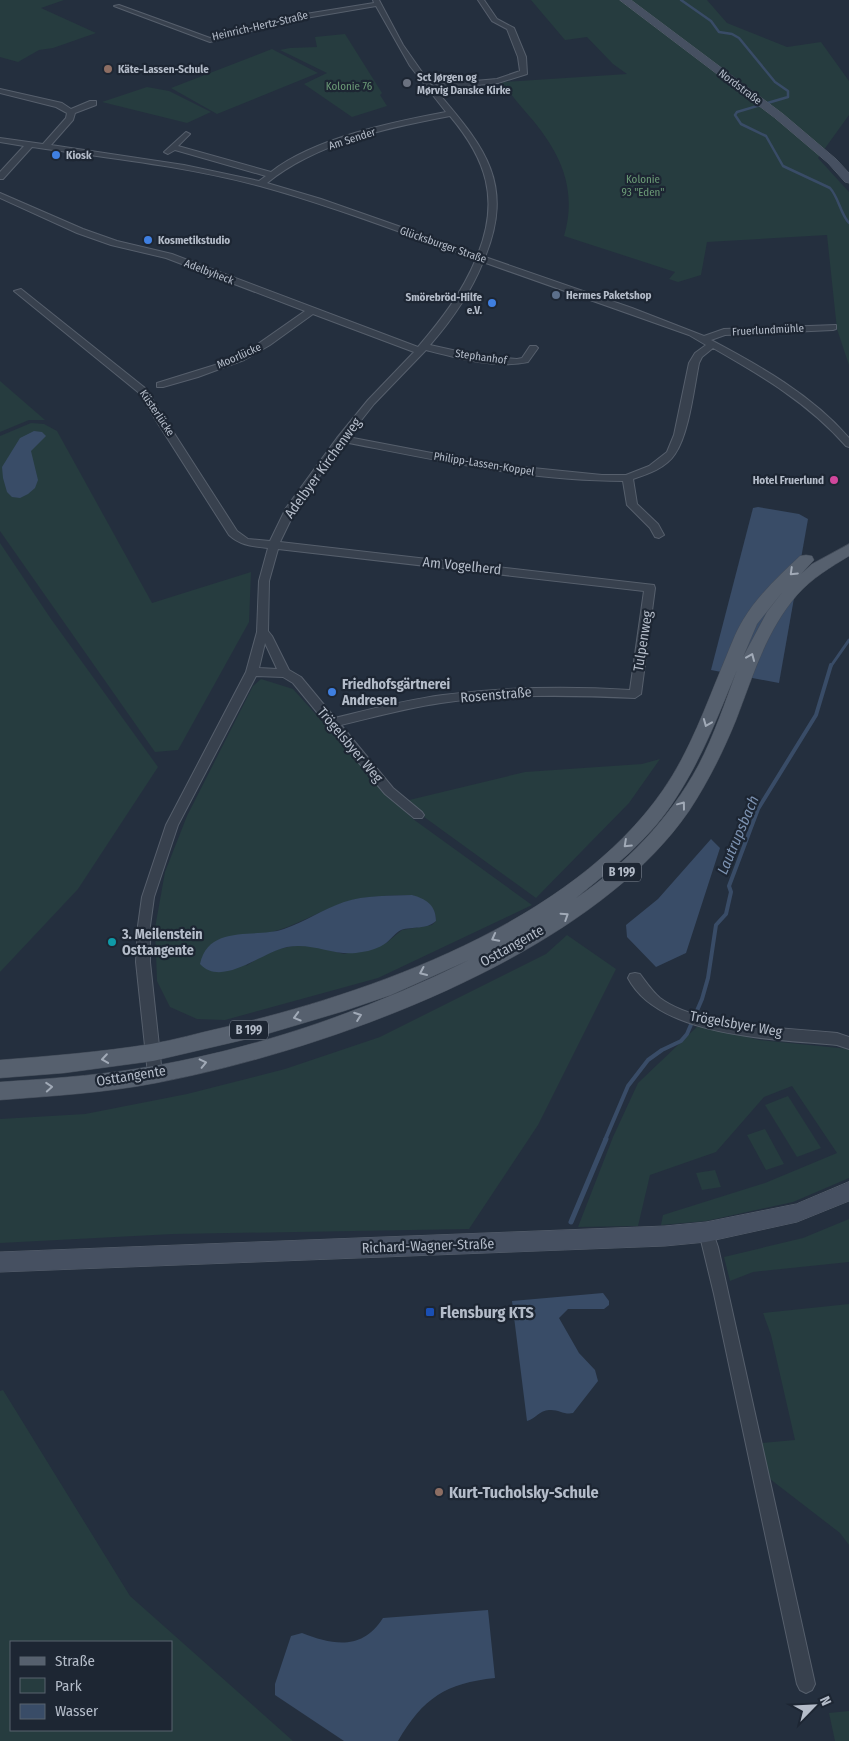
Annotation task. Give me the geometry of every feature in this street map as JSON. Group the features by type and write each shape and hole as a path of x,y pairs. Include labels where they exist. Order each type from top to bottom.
{"main road":[{"name":"Osttangente","path":"0,1090 61,1087 156,1074 267,1048 392,1004 477,966 548,927 580,906 618,876 649,845 685,803 712,755 725,700 749,622 771,593 802,563 849,538"},
{"name":"Osttangente","path":"0,1069 64,1064 153,1052 260,1027 344,1003 384,989 468,952 520,925 568,894 602,867 633,838 668,795 725,700 764,627 783,600 812,571 849,549"}],"street":[{"path":"430,87 498,81 524,72 522,57 510,28 494,20 481,0"},
{"name":"Nordstraße","path":"625,0 779,116 832,161 849,180"},
{"name":"Adelbyer Kirchenweg","path":"156,1074 143,962 144,926 148,897 172,826 252,672 262,632 264,581 281,526 291,508 342,439 371,403 421,349 452,310 482,258 487,240 492,212 492,186 489,173 478,148 430,87 395,37 377,2"},
{"name":"Heinrich-Hertz-Straße","path":"117,6 210,40 287,19 377,2"},
{"path":"0,91 60,105 71,112"},
{"path":"71,112 93,103"},
{"path":"46,146 70,118 71,112"},
{"name":"Am Sender","path":"260,184 300,157 323,148 398,123 451,113"},
{"path":"158,163 186,134"},
{"name":"Glücksburger Straße","path":"0,140 158,163 260,184 318,201 648,316 704,338 790,390 830,422 849,444"},
{"path":"0,176 30,144"},
{"path":"173,148 272,175"},
{"name":"Adelbyheck","path":"0,194 80,231 114,243 169,256 311,311 421,349"},
{"name":"Küsterlücke","path":"18,291 142,390 233,533 241,540 247,542 274,545"},
{"name":"Moorlücke","path":"160,385 249,354 276,338 311,311"},
{"name":"Fruerlundmühle","path":"704,338 724,332 834,327"},
{"name":"Philipp-Lassen-Koppel","path":"342,439 484,466 593,478 627,478 653,468 671,453 679,436 694,362 698,355 713,344"},
{"name":"Stephanhof","path":"421,349 513,362 525,360 533,348"},
{"path":"627,478 630,485 632,506 654,526 659,535"},
{"name":"Am Vogelherd","path":"274,545 650,588"},
{"name":"Tulpenweg","path":"634,694 650,588"},
{"name":"Trögelsbyer Weg","path":"262,632 268,636 285,672 297,680 330,723 389,791 418,815"},
{"path":"252,672 285,672"},
{"name":"Rosenstraße","path":"330,723 442,699 487,694 578,691 634,694"},
{"name":"Trögelsbyer Weg","path":"636,978 659,1004 682,1015 741,1028 836,1039 849,1043"},
{"name":"Richard-Wagner-Straße","path":"0,1262 636,1237 706,1232 798,1213 849,1192"},
{"path":"706,1232 722,1294 806,1684"}],"green space":[{"path":"0,0 64,0 41,8 96,33 53,48 39,50 18,62 0,57"},
{"name":"Kolonie 93 \"Eden\"","path":"531,0 707,0 727,23 787,47 821,42 849,81 849,115 818,158 849,192 849,365 837,329 827,235 707,242 701,275 678,282 669,279 675,272 564,236 569,200 567,183 562,168 555,153 536,124 500,84 504,82 627,74 613,64 587,37 565,40"},
{"name":"Kolonie 76","path":"345,34 382,93 380,95 387,106 352,117 304,84 327,73 280,50 317,47 315,37"},
{"path":"272,49 318,73 217,114 171,88"},
{"path":"147,87 169,91 211,112 187,123 102,102"},
{"path":"0,381 45,420 29,420 0,432"},
{"path":"31,423 44,424 57,431 152,603 251,572 249,622 178,750 155,752 0,531 0,436"},
{"path":"0,543 51,619 158,767 78,889 0,972"},
{"path":"261,679 293,689 396,803 413,819 532,905 378,978 225,1020 197,1019 170,1007 157,981 155,928 165,872 187,816 253,686","holes":["412,895 432,907 436,916 436,921 432,925 402,930 386,943 344,954 317,947 297,945 263,955 246,966 269,933 288,927 351,900 368,897"]},
{"path":"660,759 629,803 536,898 420,814 405,801 525,772 642,764"},
{"path":"567,935 616,969 538,1125 469,1229 173,1234 0,1243 0,1119 85,1114 187,1094 285,1069 380,1037 546,954"},
{"path":"700,1024 759,1040 849,1049 849,1178 793,1202 706,1221 661,1225 663,1215 765,1183 837,1153 792,1086 764,1097 716,1152 650,1175 638,1226 578,1227 613,1137 638,1083"},
{"path":"788,1096 821,1148 797,1157 765,1105"},
{"path":"765,1129 784,1164 766,1170 747,1135"},
{"path":"715,1170 721,1187 702,1190 696,1173"},
{"path":"849,1219 849,1262 753,1272 730,1281 724,1257 803,1238"},
{"path":"849,1304 849,1545 840,1533 770,1479 761,1443 795,1440 771,1335 763,1313"},
{"path":"3,1390 130,1596 293,1741 0,1741 0,1391"},
{"path":"849,1711 849,1741 835,1741 829,1713"}],"water":[{"path":"34,431 42,432 46,436 31,451 38,480 35,488 28,494 20,498 12,497 7,492 2,467 20,438"},
{"path":"758,507 799,514 808,519 779,683 711,670 753,508"},
{"path":"711,839 720,848 686,953 656,967 627,937 626,925 658,899"},
{"path":"412,895 422,899 432,907 436,915 436,921 424,927 401,930 386,943 365,952 343,953 297,946 277,950 231,970 219,972 209,970 200,964 205,951 213,943 223,938 284,929 336,905 360,898"},
{"path":"603,1293 609,1301 609,1305 604,1309 568,1309 559,1318 579,1353 595,1370 598,1381 573,1413 546,1410 527,1421 512,1301"},
{"path":"488,1610 495,1678 463,1684 438,1695 417,1714 398,1741 344,1741 275,1695 275,1684 291,1636 302,1633 325,1640 346,1642 366,1636 375,1629 383,1618"}],"waterway":[{"name":"Lautrupsbach","path":"681,0 711,21 719,32 732,34 739,38 775,82 788,91 788,97 737,112 735,115 741,124 766,136 783,166 830,188 849,223"},
{"name":"Lautrupsbach","path":"831,666 849,640"},
{"name":"Lautrupsbach","path":"605,1140 628,1086 648,1060 662,1050 681,1041 687,1034 702,999 708,978 716,925 726,914 731,892 729,886 758,809 816,715 831,665"},
{"name":"Lautrupsbach","path":"571,1222 606,1139"}],"place":[{"name":"Käte-Lassen-Schule","path":"108,69"},
{"name":"Sct Jørgen og Mørvig Danske Kirke","path":"407,83"},
{"name":"Kiosk","path":"56,155"},
{"name":"Kosmetikstudio","path":"148,240"},
{"name":"Hermes Paketshop","path":"556,295"},
{"name":"Smörebröd-Hilfe e.V.","path":"492,303"},
{"name":"Hotel Fruerlund","path":"834,480"},
{"name":"Friedhofsgärtnerei Andresen","path":"332,692"},
{"name":"3. Meilenstein Osttangente","path":"112,942"},
{"name":"Flensburg KTS","path":"430,1312"},
{"name":"Kurt-Tucholsky-Schule","path":"439,1492"}]}
